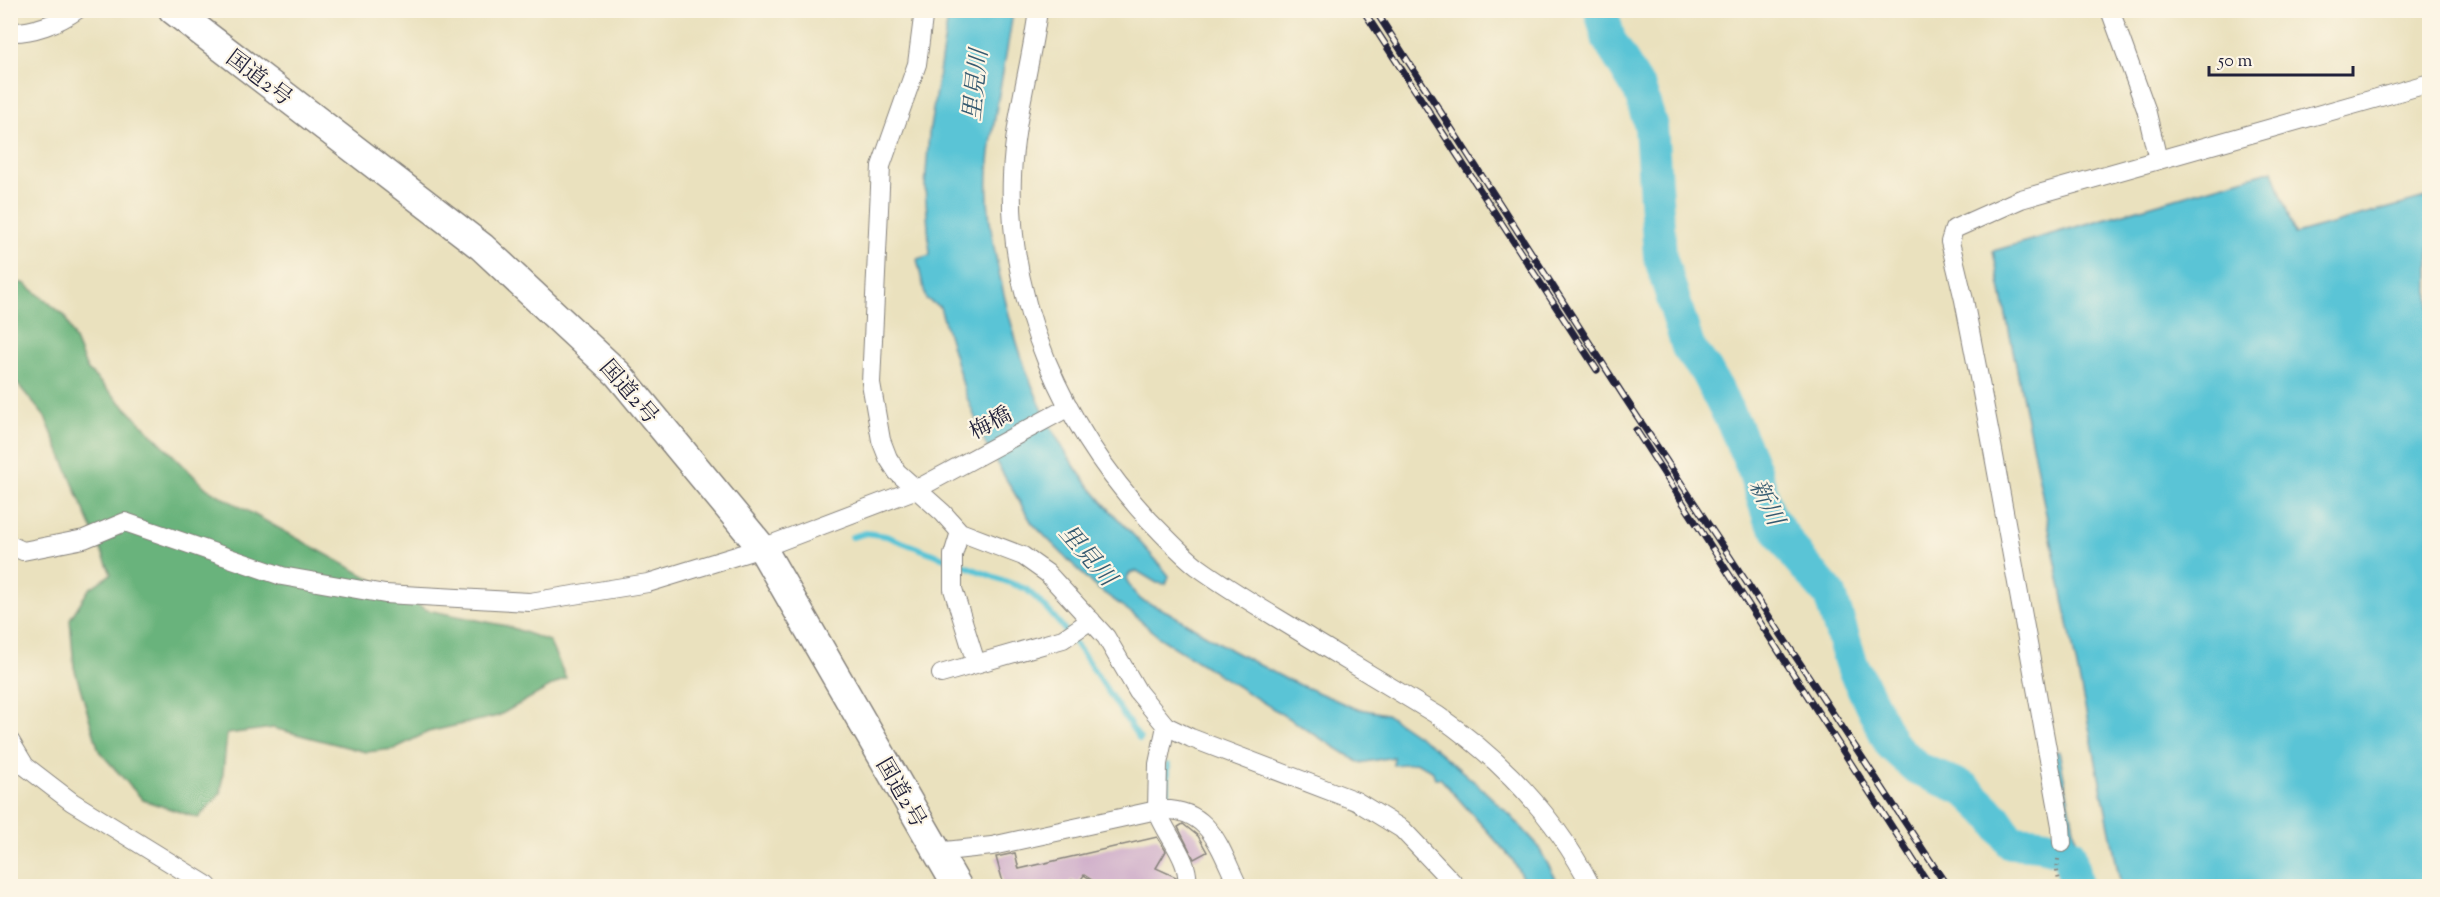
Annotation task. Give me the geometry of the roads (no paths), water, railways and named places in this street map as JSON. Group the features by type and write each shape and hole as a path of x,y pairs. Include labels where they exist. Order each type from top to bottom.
{"highway":[{"name":"国道2号","path":"173,10 482,247 618,374 762,549 957,886"}],"street":[{"path":"10,32 22,33 67,18 77,10"},
{"path":"924,10 917,64 880,166 871,382 881,440 888,458 897,472 960,532 1023,556 1047,573 1106,637 1138,692 1166,726 1191,738 1356,801 1402,829 1456,886"},
{"path":"1038,10 1017,130 1012,176 1013,219 1026,300 1066,409 1111,477 1161,533 1190,559 1246,599 1459,730 1531,797 1558,830 1591,886"},
{"path":"2110,10 2146,109 2158,160"},
{"path":"2061,848 2061,826 1990,434 1964,300 1950,242 1954,229 2021,198 2430,83"},
{"name":"梅橋","path":"10,545 23,551 84,539 125,522 282,576 385,594 530,602 648,583 762,549 917,489 1066,409"},
{"path":"960,532 952,562 953,589 976,663"},
{"path":"941,674 1068,636 1091,620"},
{"path":"1166,726 1158,764 1157,810 1162,825 1184,861 1189,878 1187,886"},
{"path":"10,741 25,766 72,802 208,886"},
{"path":"936,852 992,846 1157,810 1175,809 1189,814 1205,825 1215,839 1238,886"}],"water":[{"name":"里見川","path":"949,11 1013,11 988,173 989,212 997,264 1020,353 1050,425 1088,484 1169,576 1166,584 1157,583 1137,571 1130,573 1126,579 1133,591 1141,600 1168,612 1231,650 1286,679 1354,708 1386,714 1430,744 1478,785 1536,843 1560,886 1527,886 1512,859 1440,778 1435,778 1432,770 1417,763 1393,765 1394,757 1360,763 1160,638 1133,614 1093,585 1032,523 986,445 966,395 940,307 926,299 917,259 930,255 925,187 929,134"},
{"path":"2273,170 2295,234 2429,197 2429,886 2121,886 1993,251"},
{"path":"2059,751 2085,886 2067,886 2064,870 2070,845 2052,753"}],"waterway":[{"name":"新川","path":"1601,10 1609,40 1640,91 1651,127 1660,256 1688,347 1706,371 1734,424 1754,470 1769,516 1798,558 1830,595 1851,663 1891,744 1918,769 1965,789 1994,817 2011,842 2034,843 2069,854 2076,886"},
{"path":"852,537 866,533 886,536 1026,589 1059,622 1140,739"},
{"path":"1168,765 1168,797 1203,813"}],"railway":[{"path":"1363,10 1597,370"},
{"path":"1375,10 1623,395 1947,886"},
{"path":"1636,430 1930,886"}]}
